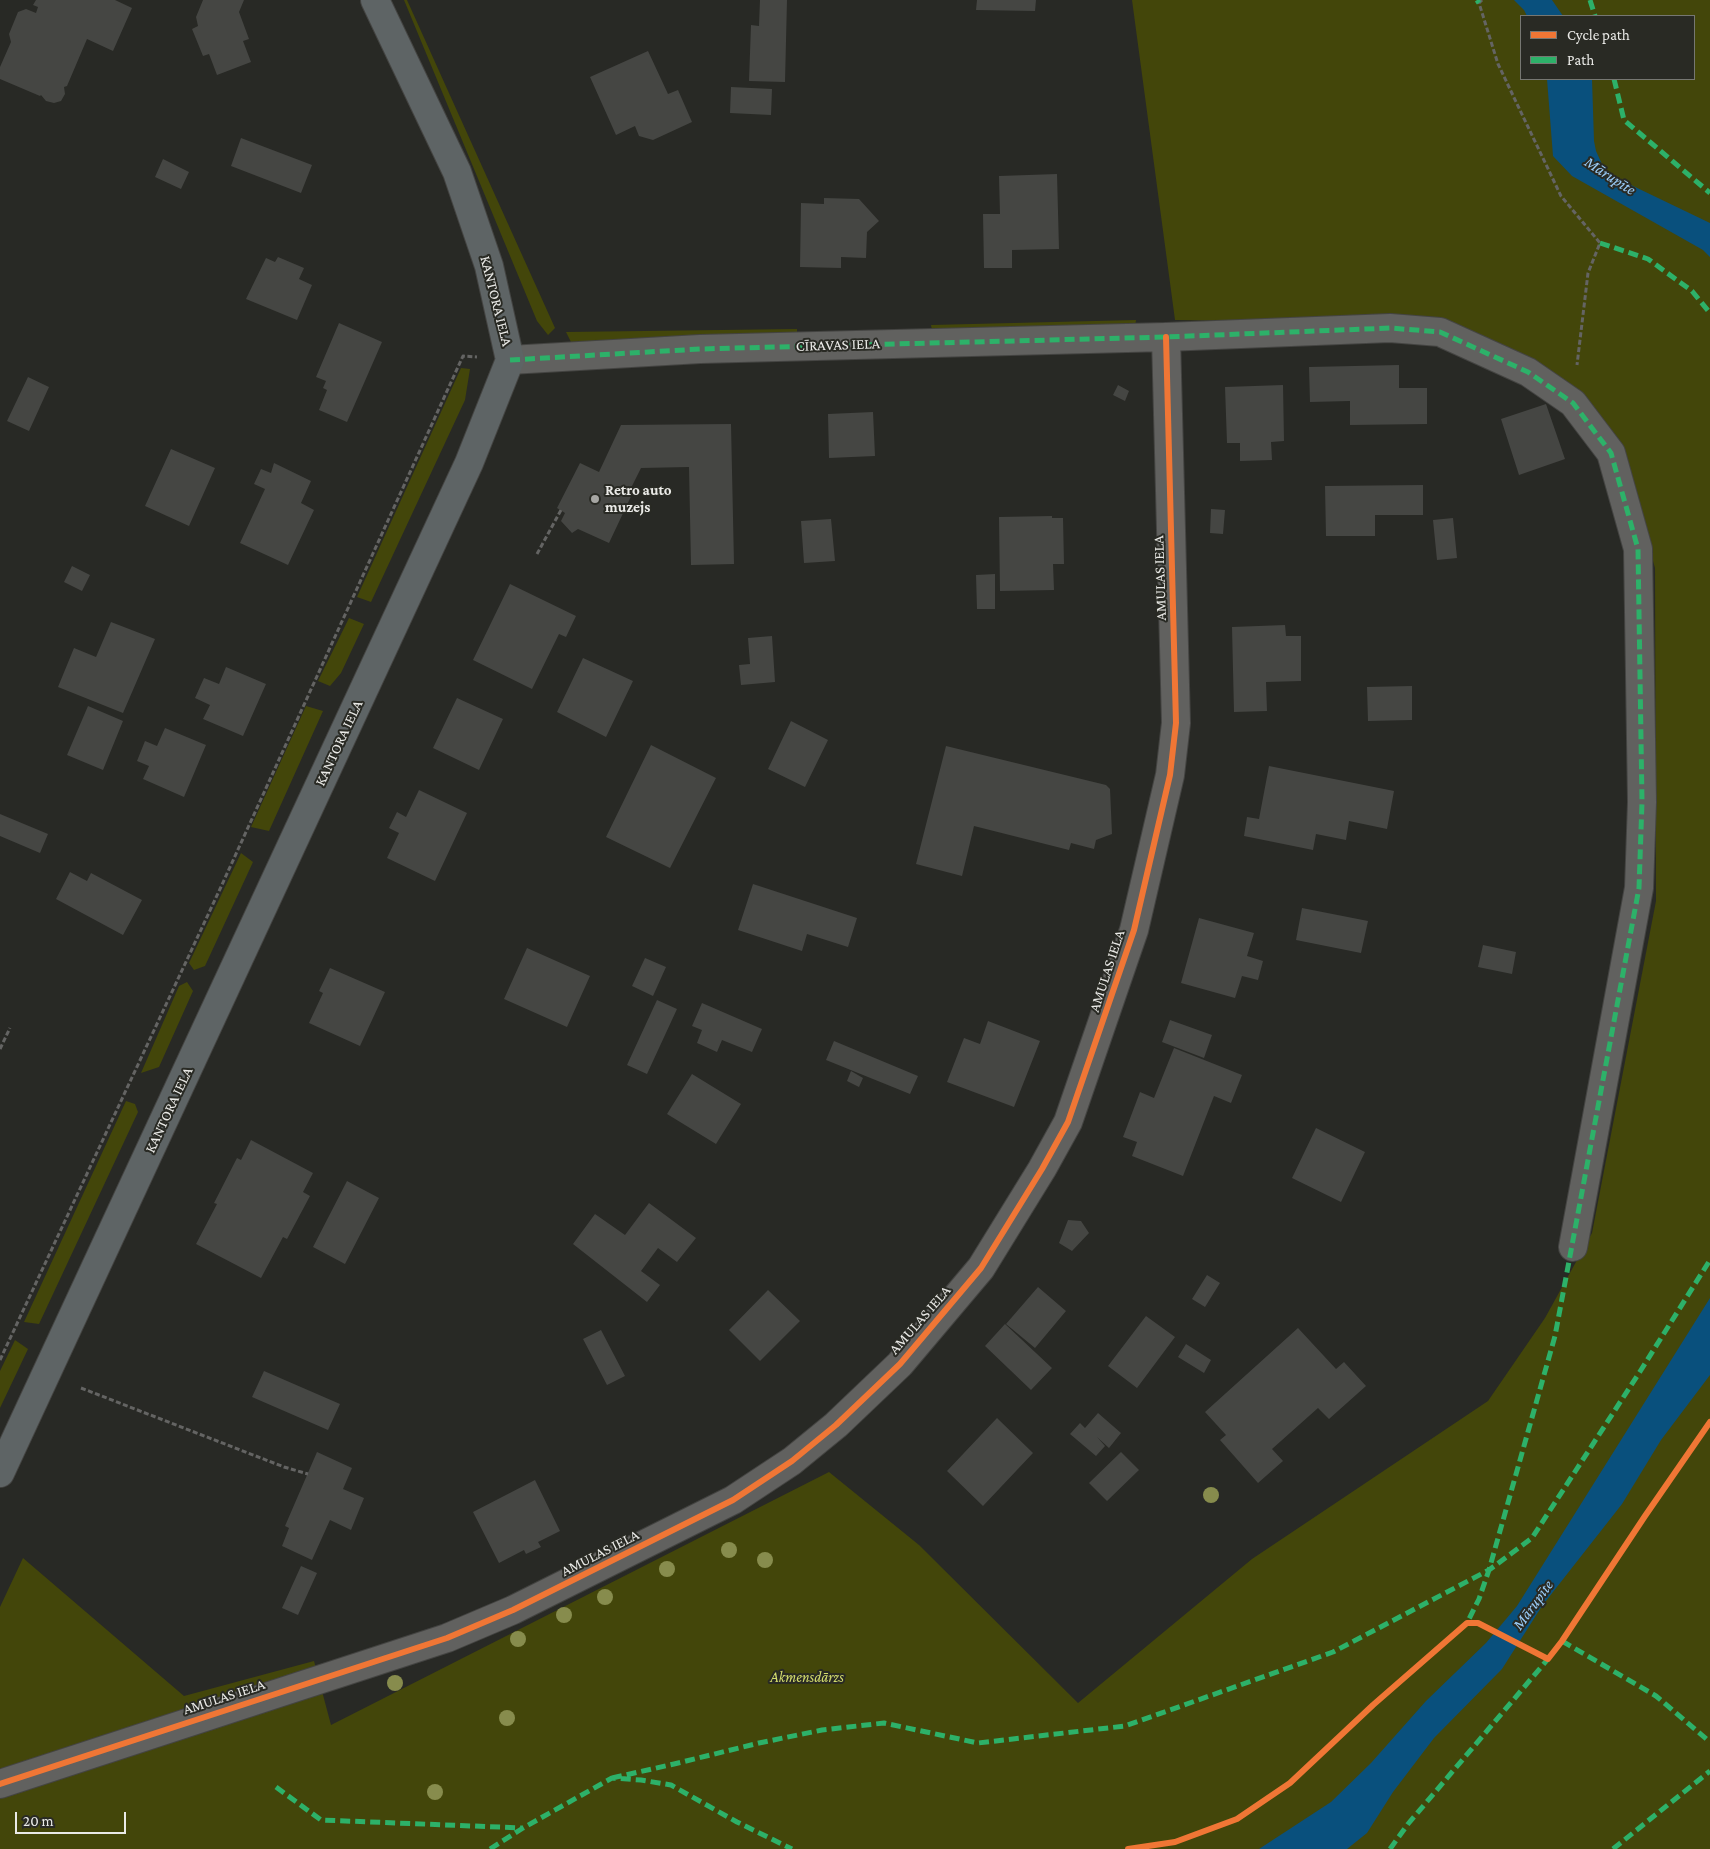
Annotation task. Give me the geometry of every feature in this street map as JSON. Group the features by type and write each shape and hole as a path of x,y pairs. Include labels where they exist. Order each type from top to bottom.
{"main road":[{"name":"KANTORA IELA","path":"0,1473 469,463 510,360 489,266 457,172 375,0"}],"street":[{"name":"CĪRAVAS IELA","path":"510,360 700,349 1166,338 1390,328 1440,332 1528,372 1573,403 1611,453 1638,548 1642,802 1639,888 1573,1247"},
{"name":"AMULAS IELA","path":"0,1784 447,1638 513,1610 733,1500 792,1461 836,1425 900,1364 981,1268 1042,1169 1068,1122 1134,930 1170,776 1176,723 1166,338"}],"path":[{"path":"1482,0 1479,4 1498,64 1561,196 1600,243 1588,273 1573,403"},
{"path":"0,1360 231,865 463,356 510,360"},
{"path":"537,554 561,510"},
{"path":"0,1049 10,1028"},
{"path":"81,1388 284,1467 308,1474"}],"green space":[{"path":"404,0 407,0 555,328 548,335 537,321"},
{"name":"Akmensdārzs","path":"1132,0 1710,0 1710,1849 0,1849 0,1607 23,1558 184,1696 314,1661 331,1725 829,1472 919,1545 1078,1703 1252,1559 1488,1401 1545,1318 1592,1233 1656,901 1655,568 1627,469 1576,392 1502,345 1433,324 1175,320"},
{"path":"1136,320 1135,327 932,330 931,325"},
{"path":"797,329 797,332 571,342 566,332"},
{"path":"461,368 470,369 465,400 371,602 357,597"},
{"path":"349,618 364,624 341,673 330,686 318,681"},
{"path":"306,706 323,711 269,831 251,827"},
{"path":"241,853 253,862 205,966 194,970 189,963"},
{"path":"187,982 193,991 159,1067 141,1073 179,986"},
{"path":"126,1101 135,1104 138,1112 39,1324 24,1322"},
{"path":"15,1340 28,1349 0,1408 0,1371"}],"water":[{"path":"1514,0 1552,0 1562,15 1526,15"},
{"name":"Mārupīte","path":"1547,80 1592,80 1594,141 1596,151 1606,173 1710,223 1710,257 1703,250 1572,176 1553,156"},
{"name":"Mārupīte","path":"1710,1298 1710,1375 1661,1440 1622,1504 1542,1606 1502,1669 1434,1738 1393,1792 1367,1833 1347,1849 1259,1849 1331,1802 1371,1763 1426,1701 1486,1643 1517,1606"}],"building":[{"path":"36,0 115,0 132,8 113,51 87,39 67,86 64,87 65,94 61,101 54,103 46,101 41,95 0,79 0,67 11,42 9,34 18,12 26,9 36,13 38,7 33,5"},
{"path":"203,0 244,0 239,12 249,39 243,41 251,62 217,75 209,54 203,56 192,29 198,26 196,17"},
{"path":"760,0 787,0 785,82 749,81 751,25 759,26"},
{"path":"977,0 1036,0 1035,11 976,10"},
{"path":"648,51 668,94 678,90 692,122 653,140 639,136 635,126 616,135 590,77"},
{"path":"731,87 772,89 771,115 730,113"},
{"path":"241,138 312,165 301,193 231,166"},
{"path":"163,159 189,172 181,189 155,177"},
{"path":"1057,174 1059,249 1012,250 1012,268 984,268 983,214 1000,214 999,176"},
{"path":"824,198 859,199 879,221 867,232 866,258 841,257 841,268 800,267 801,203 824,204"},
{"path":"278,257 304,268 299,279 312,285 297,320 246,299 266,258 275,262"},
{"path":"339,323 382,342 347,422 319,410 327,390 323,388 326,381 316,377"},
{"path":"1399,365 1399,388 1427,388 1427,424 1350,425 1350,401 1310,402 1309,367"},
{"path":"28,377 49,387 29,431 7,421"},
{"path":"1118,385 1129,391 1125,401 1113,395"},
{"path":"1283,385 1284,441 1271,442 1272,460 1240,461 1240,443 1227,443 1225,387"},
{"path":"1546,404 1565,459 1519,475 1501,419"},
{"path":"873,412 875,456 829,458 828,414"},
{"path":"731,424 734,564 691,565 689,467 641,468 631,488 634,490 609,543 578,529 572,533 561,521 565,513 557,508 580,463 599,472 621,425"},
{"path":"171,449 215,468 189,526 145,506"},
{"path":"274,463 311,481 301,503 314,510 288,565 240,543 265,489 254,484 261,469 271,473"},
{"path":"1423,485 1423,515 1375,515 1375,536 1326,536 1325,486"},
{"path":"1211,509 1225,510 1223,534 1210,533"},
{"path":"1052,516 1052,518 1063,518 1064,564 1053,564 1054,590 1000,591 999,517"},
{"path":"1453,518 1457,558 1437,560 1433,520"},
{"path":"831,519 835,561 804,563 801,521"},
{"path":"72,566 90,575 82,591 64,582"},
{"path":"995,574 995,609 977,609 976,575"},
{"path":"510,584 576,616 566,637 559,634 532,689 473,660"},
{"path":"111,622 155,639 123,713 58,687 74,648 96,657"},
{"path":"1285,625 1286,636 1301,636 1301,681 1266,682 1267,711 1234,712 1232,627"},
{"path":"772,636 775,682 741,685 739,665 750,664 748,638"},
{"path":"583,658 633,681 606,737 557,712"},
{"path":"226,667 266,684 243,736 203,719 210,705 195,698 204,678 219,684"},
{"path":"1412,686 1412,720 1368,721 1367,687"},
{"path":"457,698 503,719 479,770 433,748"},
{"path":"88,706 123,721 103,770 67,755"},
{"path":"791,721 828,740 805,787 768,769"},
{"path":"165,728 206,745 184,797 143,779 149,766 137,761 145,741 157,746"},
{"path":"651,745 716,778 670,868 606,837"},
{"path":"946,746 1106,785 1110,789 1112,834 1096,840 1094,849 1071,843 1069,850 974,826 962,876 916,864"},
{"path":"1269,766 1394,791 1387,829 1349,821 1346,840 1316,834 1313,850 1244,836 1247,817 1259,819"},
{"path":"419,790 467,813 435,881 387,858 399,833 389,828 397,812 406,817"},
{"path":"0,814 48,834 40,853 0,836"},
{"path":"70,872 87,881 91,873 142,900 123,935 56,899"},
{"path":"753,884 857,918 848,947 807,934 802,951 738,930"},
{"path":"1302,908 1368,921 1361,953 1296,940"},
{"path":"1199,918 1254,933 1247,956 1263,961 1258,980 1242,976 1235,998 1181,983"},
{"path":"1483,945 1516,952 1512,974 1478,967"},
{"path":"527,948 590,976 567,1027 504,999"},
{"path":"645,958 666,967 653,996 632,986"},
{"path":"330,968 385,992 360,1046 309,1023 323,993 319,991"},
{"path":"657,1000 677,1009 647,1074 627,1065"},
{"path":"702,1003 762,1029 752,1052 722,1040 717,1052 697,1043 702,1030 692,1026"},
{"path":"1170,1020 1212,1035 1204,1058 1162,1042"},
{"path":"988,1021 1040,1041 1014,1107 947,1082 964,1038 980,1044"},
{"path":"834,1041 918,1076 910,1094 826,1060"},
{"path":"1174,1048 1242,1075 1231,1103 1214,1096 1183,1176 1132,1156 1137,1142 1123,1137 1140,1092 1154,1098"},
{"path":"851,1071 863,1078 859,1087 847,1081"},
{"path":"692,1074 741,1104 716,1144 667,1114"},
{"path":"1316,1128 1365,1152 1341,1202 1292,1178"},
{"path":"251,1140 313,1173 303,1192 310,1196 287,1239 283,1237 261,1278 196,1244 217,1204 214,1203 237,1158 241,1160"},
{"path":"347,1181 379,1198 345,1264 313,1247"},
{"path":"649,1203 696,1238 677,1262 658,1248 641,1271 660,1285 647,1302 573,1244 595,1214 625,1235"},
{"path":"1068,1220 1081,1221 1089,1233 1072,1251 1059,1243"},
{"path":"1207,1275 1220,1283 1205,1307 1192,1299"},
{"path":"1038,1287 1066,1311 1035,1348 1006,1324"},
{"path":"768,1290 800,1321 760,1361 729,1330"},
{"path":"1146,1316 1175,1337 1137,1388 1108,1366"},
{"path":"1005,1324 1052,1368 1031,1390 985,1346"},
{"path":"1298,1328 1336,1369 1344,1362 1366,1386 1329,1419 1318,1408 1272,1449 1283,1461 1258,1483 1220,1440 1226,1435 1205,1412"},
{"path":"601,1330 625,1376 607,1385 583,1339"},
{"path":"1186,1344 1211,1360 1204,1373 1178,1357"},
{"path":"264,1371 340,1404 328,1430 252,1397"},
{"path":"1098,1413 1121,1433 1109,1448 1097,1437 1105,1446 1096,1456 1070,1434 1080,1423 1085,1428"},
{"path":"997,1418 1033,1453 983,1506 947,1471"},
{"path":"317,1452 352,1468 343,1489 364,1498 351,1530 330,1520 312,1560 282,1546 289,1528 285,1526"},
{"path":"1121,1452 1139,1470 1107,1501 1089,1483"},
{"path":"535,1480 560,1531 538,1542 541,1547 526,1554 524,1550 499,1563 473,1512"},
{"path":"301,1566 317,1573 298,1615 282,1608"}],"marked path":[{"path":"1590,0 1595,15"},
{"path":"1614,80 1624,120 1710,193"},
{"path":"1600,243 1648,259 1692,291 1710,313"},
{"path":"510,360 700,349 1166,337 1390,328 1440,332 1528,372 1573,403 1611,453 1638,549 1642,802 1639,888 1555,1336 1489,1570 1479,1599 1467,1623"},
{"path":"612,1778 822,1730 884,1723 978,1743 1125,1726 1333,1652 1489,1570 1532,1538 1710,1260"},
{"path":"1562,1641 1656,1696 1710,1742"},
{"path":"1390,1849 1408,1824 1548,1659"},
{"path":"1613,1849 1710,1771"},
{"path":"490,1849 523,1828 612,1778 671,1785 737,1822 792,1849"},
{"path":"276,1787 321,1820 523,1828"}],"cycle path":[{"path":"0,1784 447,1638 513,1610 733,1500 792,1461 836,1425 900,1364 981,1268 1042,1169 1068,1122 1134,930 1170,775 1176,723 1166,337"},
{"path":"1128,1849 1175,1842 1237,1819 1290,1783 1373,1705 1467,1623 1478,1623 1548,1659 1710,1422"}],"place":[{"name":"Retro auto muzejs","path":"595,499"}]}
